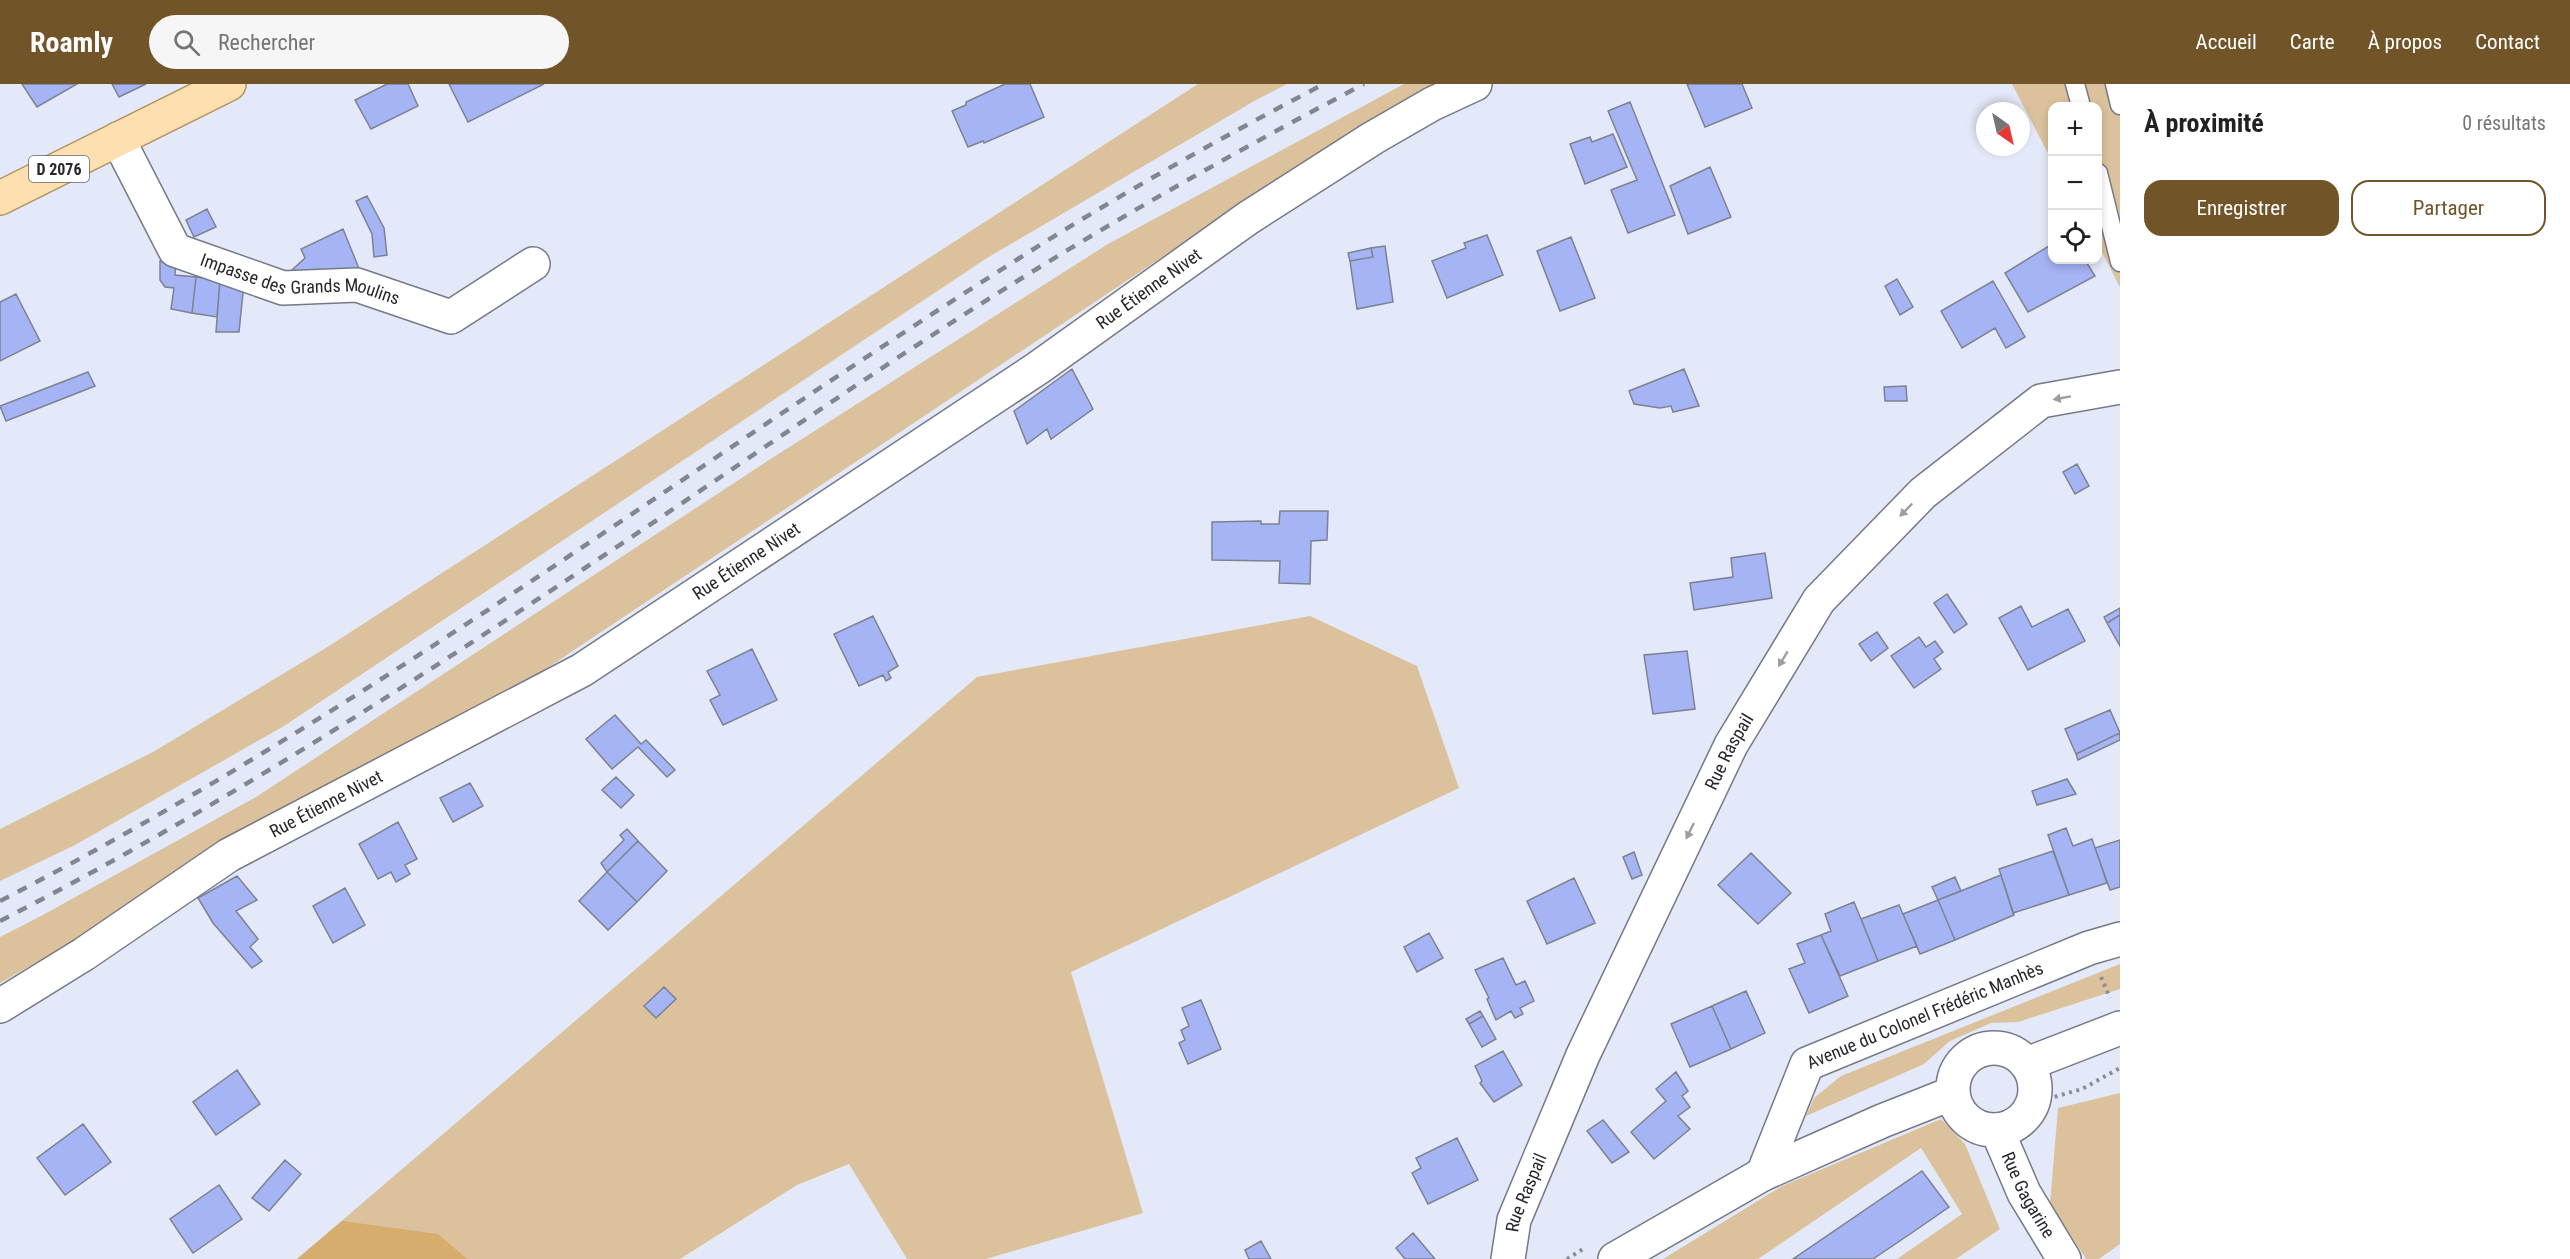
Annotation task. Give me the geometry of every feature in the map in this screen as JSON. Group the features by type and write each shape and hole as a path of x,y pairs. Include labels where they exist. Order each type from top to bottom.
{"main road":[{"name":"D 2076","path":"0,198 229,84"}],"street":[{"name":"Rue Étienne Nivet","path":"0,1006 84,954 229,855 582,670 1038,368 1248,218 1373,138 1432,104 1475,84"},
{"name":"Impasse des Grands Moulins","path":"118,139 176,250 283,288 357,285 451,317 533,264"},
{"name":"Rue Raspail","path":"1508,1259 1514,1220 1588,1044 1731,745 1819,600 1923,493 2041,401 2120,387"},
{"name":"Avenue du Colonel Frédéric Manhès","path":"1763,1174 1808,1064 2105,943"},
{"path":"2027,1064 2116,1015"},
{"path":"1996,1048 2008,1050 2027,1064 2033,1076 2035,1089 2033,1103 2019,1122 1997,1130 1985,1129 1973,1124 1964,1116 1957,1106 1953,1093 1958,1071 1974,1053 1996,1048"},
{"path":"1615,1259 1763,1174 1882,1121 1953,1093"},
{"name":"Rue Gagarine","path":"1997,1130 2024,1193 2064,1259"}],"lane":[{"path":"2075,84 2080,102"},
{"path":"2115,84 2120,105"},
{"path":"2102,192 2120,262"}],"path":[{"path":"2105,943 2116,1015"},
{"path":"2033,1103 2082,1089 2120,1068"}],"shaded area":[{"path":"1198,84 1287,84 987,258 284,726 75,845 0,881 0,829 153,752 329,646"},
{"path":"1404,84 1448,84 1213,223 507,695 0,983 0,937 256,797 769,460 1108,244"},
{"path":"2012,84 2120,84 2120,287 2102,253 2102,102 2048,102 2048,153 2030,119 2030,102 2021,102"},
{"path":"1310,616 1417,666 1459,788 1071,972 1143,1213 986,1259 907,1259 849,1164 797,1185 680,1259 297,1259 977,677"},
{"path":"2120,964 2120,989 2018,1022 1991,1023 1950,1041 1924,1064 1806,1116 1814,1098 1841,1076"},
{"path":"2120,1093 2120,1244 2099,1259 2086,1259 2050,1204 2058,1108"},
{"path":"1941,1119 1965,1144 2000,1229 1956,1259 1897,1259 1962,1214 1921,1148 1758,1259 1663,1259 1782,1186"},
{"path":"342,1221 438,1234 467,1259 297,1259"}],"building":[{"path":"22,84 77,84 37,107"},
{"path":"112,84 146,84 119,97"},
{"path":"387,84 408,84 418,106 371,129 355,100"},
{"path":"449,84 544,84 468,122"},
{"path":"1005,84 1030,84 1044,117 984,143 983,141 968,147 952,111"},
{"path":"1687,84 1742,84 1752,108 1705,127"},
{"path":"1630,102 1675,215 1628,233 1611,190 1637,180 1608,111"},
{"path":"1613,134 1627,167 1585,184 1570,144 1590,137 1592,142"},
{"path":"1710,167 1731,217 1688,234 1670,186"},
{"path":"367,196 384,228 387,255 374,257 372,234 356,201"},
{"path":"207,209 216,227 194,237 186,220"},
{"path":"343,229 360,271 293,274 292,270 305,258 301,249"},
{"path":"1487,235 1503,275 1447,298 1432,261 1466,248 1464,243"},
{"path":"1571,237 1595,298 1560,311 1537,251"},
{"path":"1385,246 1393,302 1357,309 1350,261 1373,257 1371,248"},
{"path":"2048,246 2048,264 2088,264 2095,276 2028,312 2005,273"},
{"path":"1371,248 1373,257 1350,261 1348,253"},
{"path":"160,261 176,263 175,275 196,277 192,313 171,309 174,288 165,287 160,280"},
{"path":"196,277 220,280 217,317 192,313"},
{"path":"1897,279 1913,307 1900,315 1885,286"},
{"path":"220,280 244,283 239,332 216,332"},
{"path":"1993,281 2025,337 2006,348 1995,328 1962,348 1941,311"},
{"path":"16,294 40,341 0,361 0,302"},
{"path":"1072,369 1093,409 1051,439 1047,429 1027,444 1014,411"},
{"path":"1684,369 1699,406 1673,412 1671,406 1660,408 1634,404 1629,391"},
{"path":"88,372 95,386 6,421 0,406"},
{"path":"1906,386 1907,401 1885,401 1884,387"},
{"path":"2077,464 2089,486 2075,494 2063,472"},
{"path":"1280,511 1328,511 1327,540 1311,541 1310,584 1279,583 1280,561 1212,560 1212,522 1261,521 1261,524 1279,524"},
{"path":"1765,553 1772,598 1694,610 1690,583 1733,577 1731,558"},
{"path":"1947,594 1967,624 1954,633 1934,603"},
{"path":"2021,606 2032,627 2068,609 2085,641 2028,670 1999,618"},
{"path":"2120,608 2120,615 2107,623 2104,617"},
{"path":"2120,615 2120,646 2107,623"},
{"path":"873,616 898,666 888,672 891,678 886,681 883,675 859,686 834,634"},
{"path":"1877,632 1888,648 1871,661 1859,644"},
{"path":"1919,637 1926,647 1935,641 1943,652 1934,659 1941,669 1914,688 1891,656"},
{"path":"752,649 777,700 723,725 710,700 720,695 707,671"},
{"path":"1687,651 1695,709 1653,714 1644,655"},
{"path":"2110,710 2120,733 2076,754 2065,729"},
{"path":"615,715 641,744 646,740 675,770 667,777 638,747 612,769 586,739"},
{"path":"2120,733 2120,740 2078,760 2076,754"},
{"path":"616,777 634,795 621,808 602,790"},
{"path":"2067,779 2076,794 2037,805 2032,791"},
{"path":"470,783 483,806 453,822 440,798"},
{"path":"398,822 417,859 405,865 410,874 396,882 391,872 378,879 359,844"},
{"path":"2066,828 2073,846 2092,839 2107,883 2069,895 2048,835"},
{"path":"627,829 638,841 607,872 601,863 624,840 620,835"},
{"path":"2120,840 2120,887 2110,890 2095,848"},
{"path":"638,841 667,871 637,902 607,872"},
{"path":"2053,851 2069,895 2013,913 1999,869"},
{"path":"1634,852 1642,875 1632,879 1623,857"},
{"path":"1751,853 1791,893 1758,924 1718,885"},
{"path":"607,872 637,902 608,930 579,901"},
{"path":"2001,875 2014,915 1955,940 1938,900"},
{"path":"237,876 257,900 236,911 258,939 250,947 262,961 252,968 213,923 198,898"},
{"path":"1955,877 1961,891 1938,900 1932,887"},
{"path":"1574,878 1595,923 1547,944 1527,901"},
{"path":"345,888 365,925 333,943 313,906"},
{"path":"1938,900 1955,940 1920,954 1903,914"},
{"path":"1854,902 1878,961 1840,976 1821,935 1831,931 1825,914"},
{"path":"1899,905 1917,946 1878,961 1861,919"},
{"path":"1429,933 1443,958 1417,972 1404,947"},
{"path":"1821,935 1848,996 1809,1013 1789,969 1805,963 1797,944"},
{"path":"1503,958 1516,985 1525,981 1534,1001 1520,1008 1523,1014 1515,1018 1511,1011 1496,1020 1487,999 1489,998 1475,970"},
{"path":"664,987 676,999 656,1018 644,1006"},
{"path":"1746,991 1765,1033 1731,1049 1712,1006"},
{"path":"1201,1000 1221,1049 1188,1064 1179,1043 1185,1040 1181,1030 1189,1026 1182,1008"},
{"path":"1712,1006 1731,1049 1690,1067 1671,1024"},
{"path":"1480,1011 1483,1016 1469,1024 1466,1019"},
{"path":"1483,1016 1496,1039 1482,1047 1469,1024"},
{"path":"1503,1051 1522,1085 1494,1102 1480,1083 1482,1081 1475,1066"},
{"path":"237,1070 260,1104 216,1135 193,1102"},
{"path":"1676,1072 1688,1091 1682,1096 1690,1107 1678,1116 1690,1129 1654,1159 1631,1132 1666,1101 1656,1089"},
{"path":"1603,1120 1629,1152 1612,1163 1587,1131"},
{"path":"83,1124 111,1162 65,1195 37,1158"},
{"path":"1457,1138 1478,1180 1428,1204 1412,1173 1421,1168 1416,1158"},
{"path":"285,1160 301,1174 269,1211 252,1198"},
{"path":"1922,1171 1949,1207 1913,1232 1873,1259 1793,1259"},
{"path":"219,1185 242,1219 193,1253 170,1219"},
{"path":"1413,1233 1435,1259 1405,1259 1396,1248"},
{"path":"1261,1241 1271,1259 1249,1259 1245,1250"}],"railway":[{"path":"0,901 133,829 262,753 390,673 892,340 1055,236 1169,168 1324,84"},
{"path":"0,921 150,840 370,708 585,568 921,342 1035,270 1198,174 1364,84"}]}
